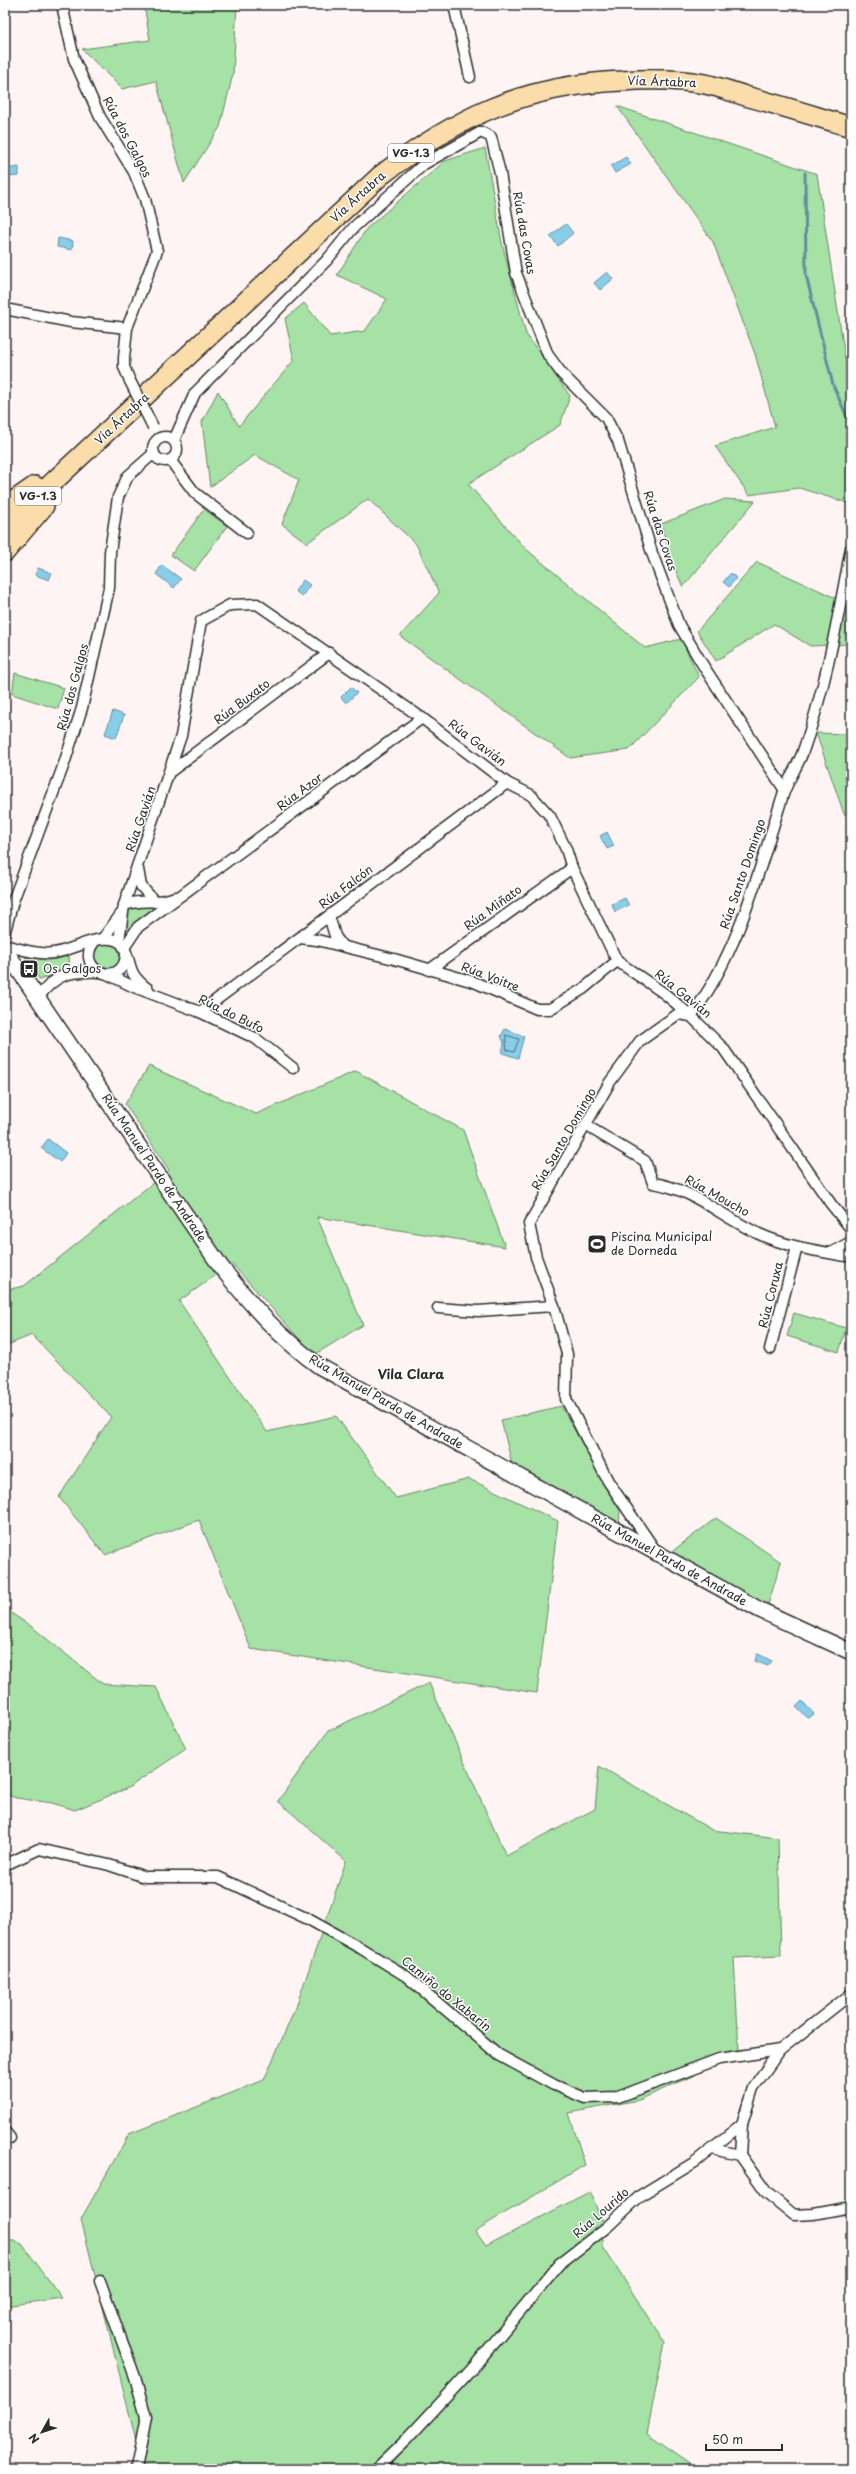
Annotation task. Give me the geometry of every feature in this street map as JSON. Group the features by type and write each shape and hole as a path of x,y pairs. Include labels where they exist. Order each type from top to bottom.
{"highway":[{"name":"Vía Ártabra","path":"5,527 380,176 415,149 460,122 496,106 554,88 590,83 644,80 705,84 851,127"},
{"path":"5,507 35,486 71,466"},
{"path":"5,552 44,505 71,466"}],"street":[{"name":"Rúa dos Galgos","path":"62,5 74,59 100,117 134,172 152,226 157,251 127,328 124,367 158,439"},
{"path":"454,5 470,77"},
{"name":"Rúa das Covas","path":"174,440 195,393 322,265 364,217 424,164 481,132 492,137 500,173 516,273 548,355 562,374 606,418 618,441 652,553 679,625 784,789"},
{"path":"5,309 71,322 127,328"},
{"path":"165,437 174,440 177,451 170,460 160,460 154,453 153,446 158,439 165,437"},
{"name":"Rúa dos Galgos","path":"5,931 13,901 64,764 82,708 109,588 110,552 118,497 128,476 154,453"},
{"path":"170,460 195,493 247,533"},
{"name":"Rúa Santo Domingo","path":"658,1555 608,1481 566,1399 566,1354 554,1306 536,1257 530,1224 587,1126 610,1082 640,1041 678,1014 691,1016 710,990 742,922 784,789 801,755 829,663 851,548"},
{"name":"Rúa Gavián","path":"104,937 123,909 171,771 181,736 201,621 230,604 257,604 422,718 507,783 532,795 550,816 566,849 572,868 617,961 665,994 691,1016 723,1048 830,1204 851,1229"},
{"name":"Rúa Buxato","path":"171,771 329,653"},
{"name":"Rúa Azor","path":"123,948 138,927 422,718"},
{"name":"Rúa Falcón","path":"200,1012 507,783"},
{"name":"Rúa Miñato","path":"429,970 572,868"},
{"path":"138,869 141,886 155,902"},
{"name":"Rúa Azor","path":"123,909 138,900 155,902 169,900 194,887"},
{"name":"Rúa Gavián","path":"123,909 123,948"},
{"path":"329,916 335,936 342,946"},
{"path":"5,945 24,950 53,953 94,942 104,937 123,948 122,967 117,972 103,973 94,969 89,961 89,950 94,942"},
{"name":"Rúa Voitre","path":"300,938 342,946 474,982 537,1008 550,1009 583,989 617,961"},
{"name":"Rúa do Bufo","path":"123,948 129,968 138,982 152,993"},
{"name":"Rúa Manuel Pardo de Andrade","path":"5,950 222,1268 253,1308 289,1344 319,1366 658,1555 760,1610 851,1652"},
{"name":"Rúa do Bufo","path":"38,998 49,984 59,977 76,972 103,973 134,987 200,1012 255,1038 293,1068"},
{"name":"Rúa Moucho","path":"587,1126 645,1160 653,1183 671,1186 687,1192 757,1233 796,1247 851,1257"},
{"path":"831,1253 851,1242"},
{"name":"Rúa Coruxa","path":"770,1349 796,1247"},
{"path":"438,1308 478,1311 554,1306"},
{"name":"Camiño do Xabarín","path":"5,1864 39,1849 109,1865 145,1877 218,1878 308,1919 362,1949 406,1976 499,2055 554,2085 585,2098 618,2097 719,2059 780,2050"},
{"path":"851,1994 780,2050 753,2088 742,2124 740,2155 768,2193 794,2215 813,2214 851,2206"},
{"name":"Rúa Lourido","path":"376,2469 406,2440 472,2369 559,2264 607,2226 641,2195 696,2162 742,2124"},
{"path":"712,2149 740,2155"},
{"path":"100,2281 135,2377 146,2417 136,2469"}],"green space":[{"path":"144,5 237,5 233,74 220,127 184,183 156,81 122,89 82,49 150,40"},
{"path":"617,106 817,174 851,397 851,504 799,488 749,495 715,446 775,427 755,354 713,242"},
{"path":"485,148 502,243 526,334 570,396 560,425 468,484 526,549 645,648 681,639 699,677 629,750 570,758 400,636 439,593 416,544 368,499 307,543 282,524 299,480 255,455 210,487 202,422 218,391 239,426 294,360 285,319 304,303 330,336 365,331 387,299 337,275 367,228 445,161"},
{"path":"725,499 755,501 683,587 671,560 661,524"},
{"path":"204,509 227,526 194,571 171,555"},
{"path":"757,562 836,598 851,589 851,644 810,646 774,624 716,661 697,631"},
{"path":"15,673 64,688 58,709 12,694"},
{"path":"816,733 851,734 851,817 844,814"},
{"path":"145,903 159,907 138,921 126,934 127,916 131,908"},
{"path":"107,943 116,947 120,956 116,965 107,969 98,965 94,956 98,947"},
{"path":"69,956 70,968 40,980 25,957 49,960"},
{"path":"149,1066 256,1114 356,1071 463,1130 505,1247 317,1217 363,1325 314,1355 232,1264 179,1301 267,1432 336,1416 396,1498 469,1479 558,1521 537,1693 251,1649 199,1520 105,1555 59,1497 111,1417 32,1335 5,1346 5,1290 24,1286 169,1170 125,1104"},
{"path":"794,1313 846,1328 839,1352 787,1336"},
{"path":"561,1406 620,1511 619,1527 513,1468 501,1420"},
{"path":"716,1518 781,1562 768,1605 670,1553"},
{"path":"5,1609 32,1627 103,1684 156,1687 186,1749 128,1788 75,1810 52,1803 16,1798 5,1794"},
{"path":"429,1683 506,1856 595,1809 599,1766 712,1830 778,1838 781,1956 734,1958 739,2051 697,2074 639,2100 569,2113 585,2165 475,2231 486,2246 589,2192 603,2221 603,2247 665,2343 647,2433 699,2469 143,2469 81,2219 129,2134 264,2080 296,2007 346,1861 278,1801 328,1731"},
{"path":"5,2238 22,2244 62,2298 5,2306"}],"water":[{"path":"626,157 631,164 615,173 611,166"},
{"path":"19,167 19,176 5,177 5,169"},
{"path":"566,224 573,233 558,246 550,236"},
{"path":"58,238 73,241 72,250 57,247"},
{"path":"607,272 613,279 600,290 594,283"},
{"path":"162,565 181,579 174,588 156,574"},
{"path":"38,568 52,573 49,580 35,575"},
{"path":"731,573 736,578 729,587 723,582"},
{"path":"303,580 310,585 302,596 295,591"},
{"path":"351,687 357,693 346,703 341,697"},
{"path":"113,711 124,715 116,738 105,734"},
{"path":"607,832 614,846 607,849 600,836"},
{"path":"625,898 629,905 615,912 612,904"},
{"path":"505,1029 524,1036 518,1058 502,1053 504,1043 501,1036"},
{"path":"48,1139 66,1153 60,1162 41,1148"},
{"path":"757,1654 772,1661 768,1666 755,1661"},
{"path":"802,1701 814,1714 808,1718 796,1707"}],"waterway":[{"path":"805,173 806,275 833,385 851,426"}],"place":[{"name":"Os Galgos","path":"29,969"},
{"name":"Piscina Municipal de Dorneda","path":"597,1244"}],"district":[{"name":"Vila Clara","path":"411,1374"}]}
